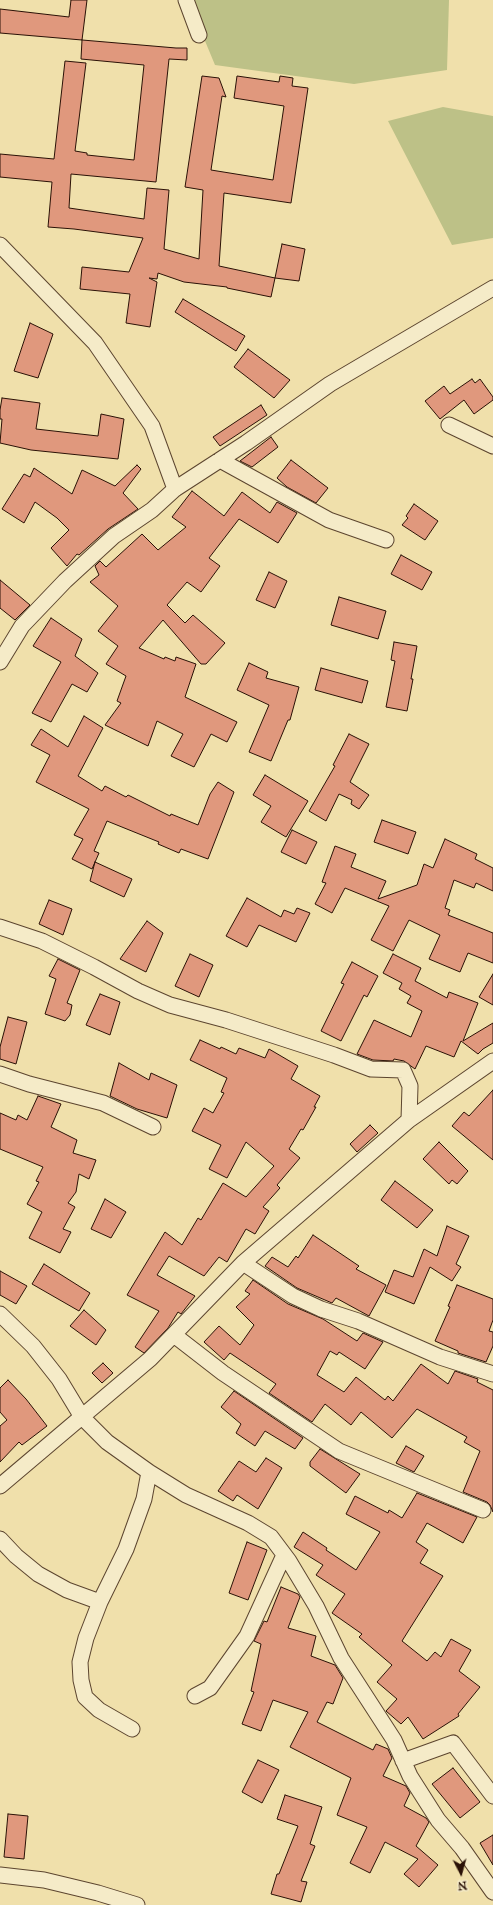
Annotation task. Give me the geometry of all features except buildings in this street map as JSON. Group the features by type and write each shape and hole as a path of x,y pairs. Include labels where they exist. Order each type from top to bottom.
{"street":[{"path":"186,0 199,35"},
{"path":"0,245 95,343 152,426 175,489"},
{"path":"0,662 22,626 65,581 114,536 158,506 175,489 220,460 330,384 493,288"},
{"path":"449,425 493,446"},
{"path":"220,460 329,520 386,540"},
{"path":"0,927 42,941 138,991 170,1005 226,1020 334,1055 371,1069 403,1070 410,1086 408,1120"},
{"path":"0,1486 150,1359 243,1263 408,1120 493,1061"},
{"path":"0,1074 29,1084 104,1103 153,1127"},
{"path":"243,1263 293,1296 321,1309 358,1321 440,1357 493,1374"},
{"path":"0,1314 33,1346 59,1379 82,1417 107,1442 149,1472 186,1495 248,1522 271,1537 316,1606 341,1658 394,1740 410,1776 438,1820 462,1848 493,1892"},
{"path":"174,1335 223,1373 339,1451 483,1510"},
{"path":"132,1730 99,1710 85,1697 81,1680 80,1662 86,1638 100,1602 126,1549 144,1499 149,1472"},
{"path":"0,1540 16,1556 38,1574 67,1590 100,1602"},
{"path":"195,1696 210,1688 247,1636 284,1555"},
{"path":"403,1761 453,1742 493,1796"},
{"path":"0,1875 44,1880 98,1893 137,1905"}],"green space":[{"path":"188,0 449,0 447,70 354,84 215,65"},
{"path":"443,107 493,116 493,238 452,245 388,121"}]}
